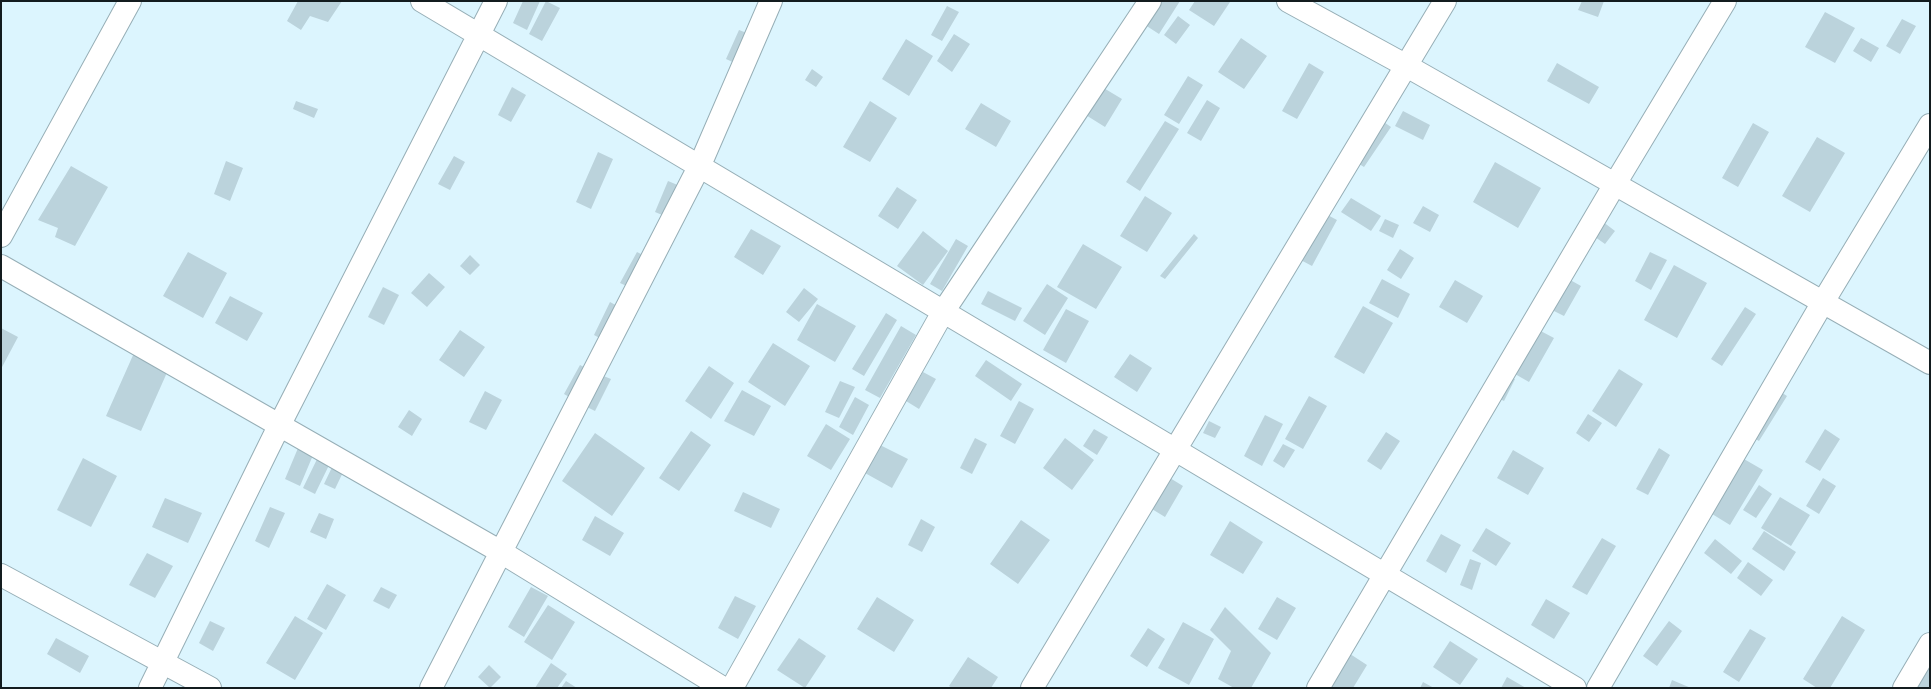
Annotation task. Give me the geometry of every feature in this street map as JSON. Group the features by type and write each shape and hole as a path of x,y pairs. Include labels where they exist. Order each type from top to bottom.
{"street":[{"path":"1,236 130,1"},
{"path":"422,1 700,165 943,312 1575,688"},
{"path":"150,688 279,426 496,1"},
{"path":"431,688 700,165 770,1"},
{"path":"732,688 943,312 1150,1"},
{"path":"1288,1 1405,65 1930,362"},
{"path":"1032,688 1176,450 1405,65 1445,1"},
{"path":"1318,688 1614,184 1725,1"},
{"path":"1598,688 1823,302 1930,125"},
{"path":"1,266 501,552 723,688"},
{"path":"1,575 162,664 210,688"},
{"path":"1904,688 1930,644"}],"building":[{"path":"298,1 342,1 328,22 310,16 301,30 287,21"},
{"path":"523,1 540,1 527,30 513,23"},
{"path":"546,1 560,8 542,41 529,34"},
{"path":"1152,1 1180,1 1159,34 1139,21"},
{"path":"1195,1 1230,2 1214,26 1189,10"},
{"path":"1582,1 1604,1 1598,17 1578,10"},
{"path":"947,6 959,12 942,41 931,35"},
{"path":"1825,12 1855,28 1835,63 1805,47"},
{"path":"1178,16 1190,25 1176,44 1164,35"},
{"path":"1902,19 1916,26 1900,54 1886,46"},
{"path":"739,30 752,35 739,65 726,59"},
{"path":"954,34 970,44 952,72 937,61"},
{"path":"1241,38 1267,56 1244,89 1218,72"},
{"path":"1861,38 1879,48 1871,62 1853,51"},
{"path":"906,39 933,56 909,96 882,79"},
{"path":"1309,63 1324,72 1297,119 1282,111"},
{"path":"1557,63 1599,87 1589,104 1547,81"},
{"path":"812,69 823,77 816,87 805,80"},
{"path":"1188,76 1203,85 1179,124 1164,115"},
{"path":"1097,84 1122,99 1105,127 1081,112"},
{"path":"512,87 526,95 511,122 498,115"},
{"path":"1207,100 1220,108 1201,141 1187,133"},
{"path":"296,101 318,109 314,118 293,109"},
{"path":"870,101 897,118 870,162 843,147"},
{"path":"981,103 1011,121 996,147 965,129"},
{"path":"1403,111 1430,125 1423,140 1395,126"},
{"path":"1378,118 1391,127 1364,167 1351,159"},
{"path":"1165,121 1179,129 1140,191 1126,182"},
{"path":"1753,123 1769,132 1738,187 1722,178"},
{"path":"1817,137 1845,153 1810,212 1782,196"},
{"path":"598,152 613,159 591,209 576,202"},
{"path":"454,156 465,162 450,190 438,184"},
{"path":"226,161 243,168 230,201 214,194"},
{"path":"1495,162 1541,188 1518,228 1473,202"},
{"path":"71,166 108,187 75,246 55,237 58,228 38,220"},
{"path":"668,181 680,186 667,217 655,212"},
{"path":"897,187 917,200 898,229 878,216"},
{"path":"1145,196 1172,213 1147,252 1120,236"},
{"path":"1351,198 1381,216 1371,231 1341,212"},
{"path":"1423,206 1439,215 1430,232 1413,223"},
{"path":"1320,211 1337,220 1312,266 1295,257"},
{"path":"1598,218 1615,231 1605,244 1588,232"},
{"path":"1385,219 1399,225 1393,238 1379,231"},
{"path":"751,229 781,246 763,275 734,257"},
{"path":"923,231 948,251 923,285 897,266"},
{"path":"1194,234 1198,238 1165,279 1160,276"},
{"path":"956,239 968,246 942,291 930,284"},
{"path":"1083,244 1122,267 1096,309 1057,287"},
{"path":"1400,249 1414,258 1401,279 1387,270"},
{"path":"188,252 227,273 203,318 163,296"},
{"path":"637,252 649,258 633,289 620,283"},
{"path":"1650,252 1667,260 1651,290 1635,281"},
{"path":"470,255 480,265 470,275 460,266"},
{"path":"1674,265 1707,283 1677,338 1644,320"},
{"path":"429,273 445,287 427,307 411,293"},
{"path":"1563,276 1581,286 1564,316 1546,307"},
{"path":"1382,279 1410,294 1398,318 1369,303"},
{"path":"1455,280 1483,296 1467,323 1439,307"},
{"path":"1047,284 1068,298 1045,335 1023,321"},
{"path":"383,287 399,295 384,325 368,317"},
{"path":"804,288 818,299 799,322 786,312"},
{"path":"988,291 1022,308 1015,321 981,304"},
{"path":"230,296 263,313 247,341 215,323"},
{"path":"610,302 623,309 607,342 594,335"},
{"path":"817,304 856,326 835,362 797,340"},
{"path":"1363,306 1393,323 1364,374 1334,357"},
{"path":"1745,307 1756,314 1722,366 1711,359"},
{"path":"1066,309 1089,321 1066,363 1043,350"},
{"path":"886,313 897,320 864,376 852,369"},
{"path":"901,326 916,335 880,398 865,390"},
{"path":"1533,327 1554,338 1529,382 1508,370"},
{"path":"1,328 18,337 1,369"},
{"path":"460,330 485,347 464,377 439,360"},
{"path":"773,343 810,366 785,406 748,382"},
{"path":"134,353 169,368 141,431 106,416"},
{"path":"1130,354 1152,368 1137,392 1114,377"},
{"path":"986,360 1022,384 1011,401 975,376"},
{"path":"580,365 592,371 576,401 564,394"},
{"path":"709,366 734,383 711,419 685,401"},
{"path":"1619,369 1643,384 1616,427 1592,411"},
{"path":"923,372 936,379 919,409 906,401"},
{"path":"601,375 611,379 595,411 585,406"},
{"path":"1504,375 1515,379 1504,401 1494,396"},
{"path":"840,381 855,387 839,418 825,412"},
{"path":"1776,389 1787,396 1759,441 1747,434"},
{"path":"742,390 771,406 754,436 724,421"},
{"path":"485,391 502,400 486,430 469,422"},
{"path":"1309,396 1327,406 1303,449 1285,439"},
{"path":"855,397 869,405 853,435 839,427"},
{"path":"1019,401 1034,409 1015,444 1000,436"},
{"path":"409,410 422,419 412,436 398,427"},
{"path":"1588,414 1602,423 1589,442 1576,433"},
{"path":"1265,415 1283,424 1262,466 1244,456"},
{"path":"1209,421 1221,427 1215,438 1203,433"},
{"path":"826,424 850,439 831,470 807,456"},
{"path":"1094,429 1108,437 1097,455 1083,446"},
{"path":"1825,429 1840,439 1820,471 1805,462"},
{"path":"691,431 711,445 679,491 659,478"},
{"path":"1386,432 1400,441 1381,470 1367,461"},
{"path":"595,433 645,468 612,516 562,481"},
{"path":"975,438 987,444 972,474 960,468"},
{"path":"1065,438 1094,460 1072,490 1043,468"},
{"path":"301,441 316,448 300,486 285,479"},
{"path":"1283,444 1295,450 1284,468 1273,461"},
{"path":"880,445 908,459 892,488 865,473"},
{"path":"1659,448 1670,455 1648,495 1636,489"},
{"path":"1513,450 1544,468 1528,495 1497,478"},
{"path":"320,453 332,459 315,494 303,488"},
{"path":"1737,455 1763,470 1730,525 1704,509"},
{"path":"83,458 117,476 91,527 57,510"},
{"path":"335,461 346,466 335,489 324,484"},
{"path":"1165,475 1183,486 1165,517 1147,506"},
{"path":"1823,478 1836,486 1819,514 1806,506"},
{"path":"1759,485 1772,494 1756,518 1743,510"},
{"path":"743,492 780,509 771,528 734,511"},
{"path":"1780,497 1810,515 1791,546 1761,528"},
{"path":"165,498 202,513 188,543 152,527"},
{"path":"270,507 285,513 269,548 255,541"},
{"path":"319,513 334,519 326,539 310,532"},
{"path":"595,516 624,533 610,556 582,540"},
{"path":"921,519 935,527 922,552 908,545"},
{"path":"1021,520 1050,540 1018,584 990,564"},
{"path":"1230,521 1263,542 1243,574 1210,555"},
{"path":"1486,528 1511,543 1496,566 1472,551"},
{"path":"1764,531 1796,552 1784,571 1752,549"},
{"path":"1441,534 1461,545 1446,573 1426,561"},
{"path":"1602,538 1616,546 1587,595 1572,587"},
{"path":"1715,539 1742,561 1731,574 1704,553"},
{"path":"147,553 173,566 155,598 129,585"},
{"path":"1470,559 1481,563 1472,590 1460,585"},
{"path":"1748,562 1773,580 1761,596 1737,578"},
{"path":"327,584 346,595 326,630 307,619"},
{"path":"381,587 397,595 389,609 373,601"},
{"path":"531,587 548,596 524,637 508,627"},
{"path":"735,596 756,606 738,639 718,628"},
{"path":"877,597 914,620 894,652 857,629"},
{"path":"1277,597 1296,608 1277,640 1258,629"},
{"path":"1546,599 1570,613 1554,639 1531,625"},
{"path":"548,605 575,622 552,660 524,642"},
{"path":"1225,607 1271,653 1251,688 1234,688 1218,679 1231,651 1210,630"},
{"path":"295,616 323,633 295,680 266,663"},
{"path":"1842,616 1865,630 1830,688 1817,688 1803,679"},
{"path":"210,621 225,628 213,651 199,643"},
{"path":"1669,621 1682,631 1657,666 1643,656"},
{"path":"1183,622 1214,639 1189,685 1158,668"},
{"path":"1148,628 1165,639 1147,667 1130,656"},
{"path":"1750,629 1766,638 1739,682 1723,672"},
{"path":"56,638 89,656 80,673 47,654"},
{"path":"799,638 826,656 805,688 777,670"},
{"path":"1450,641 1478,659 1460,685 1433,667"},
{"path":"1344,650 1367,665 1353,688 1320,688"},
{"path":"1930,653 1930,688 1916,688"},
{"path":"968,657 998,677 991,688 952,688 949,686"},
{"path":"551,663 567,674 557,688 535,688"},
{"path":"489,665 501,677 490,688 478,677"},
{"path":"1507,677 1526,688 1501,688"},
{"path":"1672,680 1691,688 1669,688"},
{"path":"566,681 577,688 561,688"},
{"path":"1423,682 1434,688 1420,688"}]}
